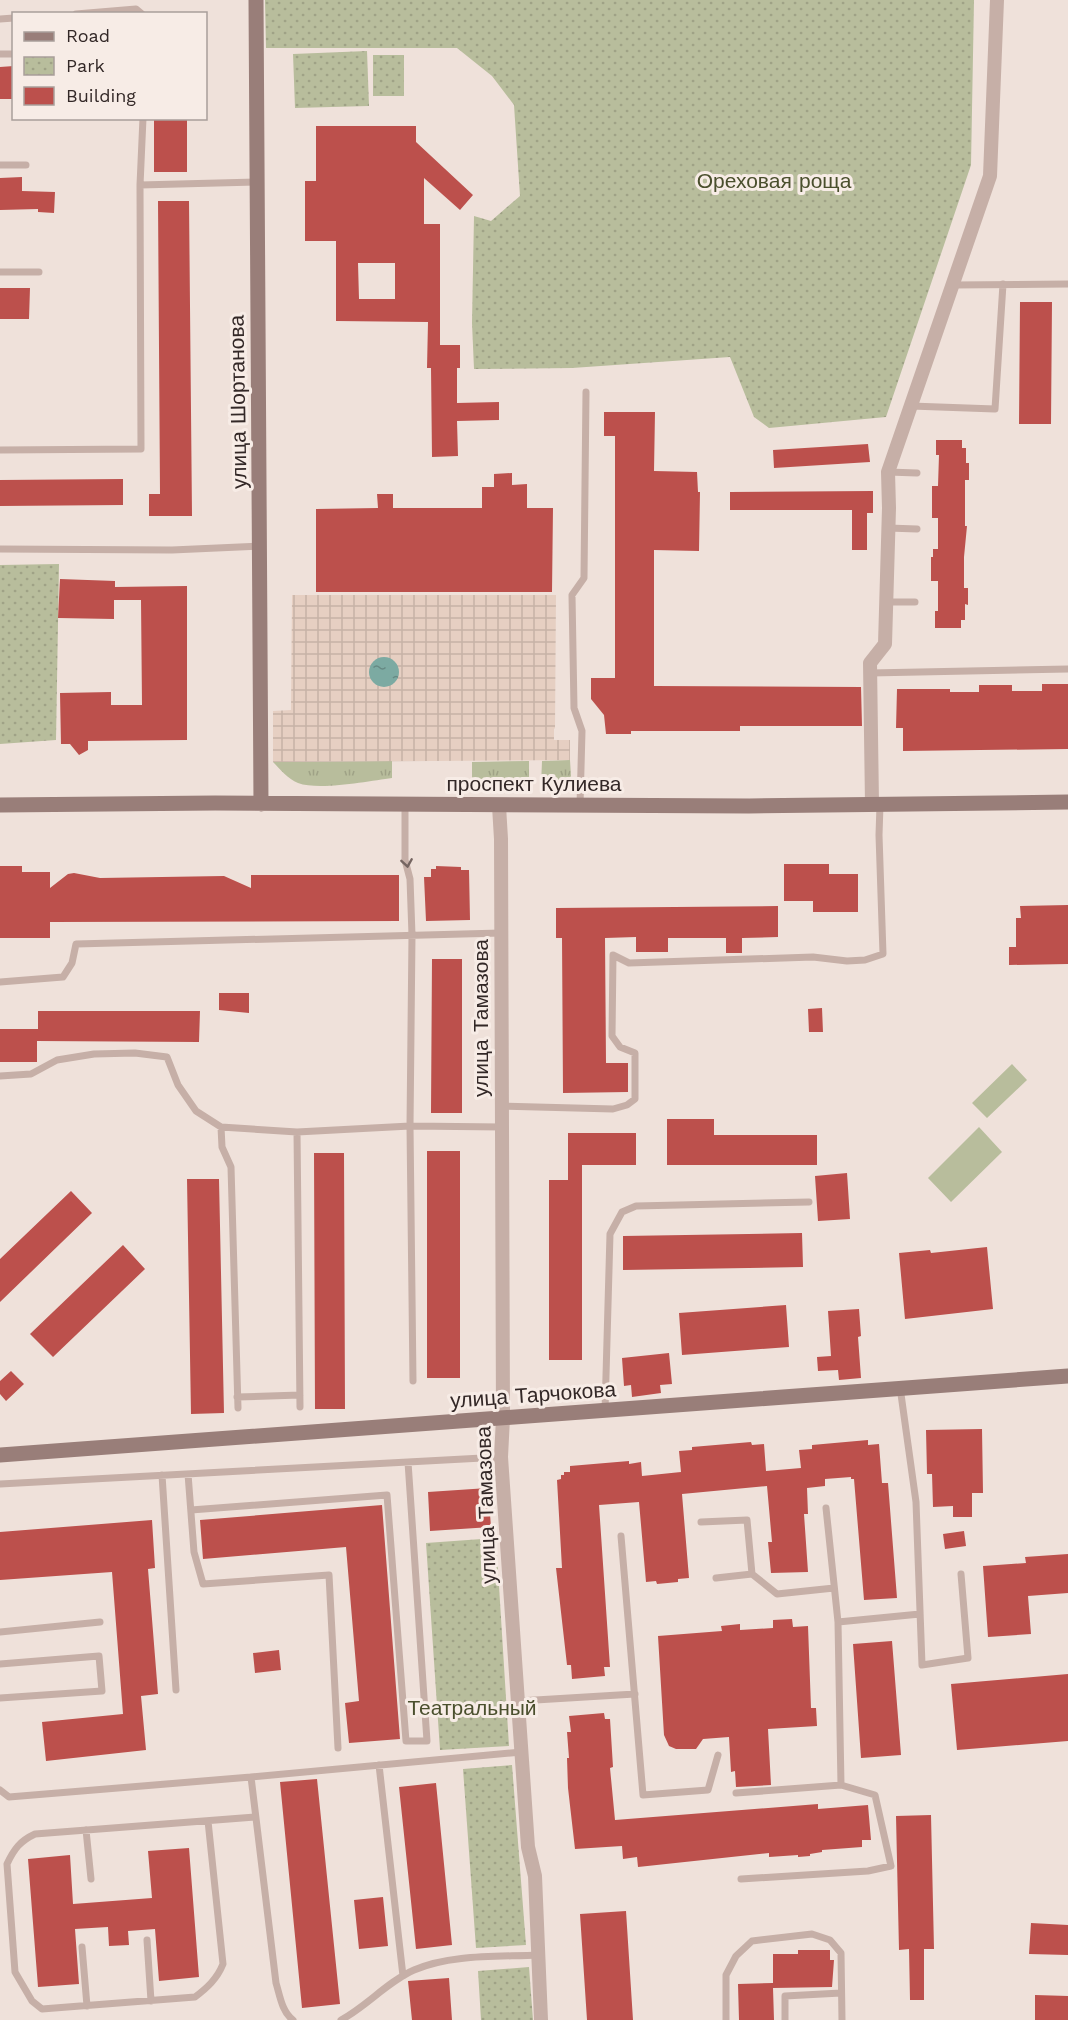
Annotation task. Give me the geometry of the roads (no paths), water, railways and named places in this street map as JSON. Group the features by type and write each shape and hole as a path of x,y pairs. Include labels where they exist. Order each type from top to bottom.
{"street":[{"name":"улица Шортанова","path":"256,0 261,804"},
{"path":"876,804 870,663 885,644 888,472 990,176 998,0"},
{"name":"проспект Кулиева","path":"0,805 499,806 1068,802"},
{"name":"улица Тамазова","path":"499,806 503,1418 501,1457 528,1847 535,1876 541,2020"},
{"name":"улица Тарчокова","path":"0,1455 1068,1376"}],"lane":[{"path":"100,12 136,9 140,12"},
{"path":"0,450 141,449 140,185 143,120"},
{"path":"0,165 26,165"},
{"path":"140,185 256,182"},
{"path":"0,272 39,272"},
{"path":"911,406 995,409 1003,284"},
{"path":"953,285 1068,284"},
{"path":"580,805 582,731 574,708 572,595 584,578 586,392"},
{"path":"888,472 917,472"},
{"path":"888,528 917,529"},
{"path":"0,549 172,550 260,546"},
{"path":"886,602 915,602"},
{"path":"870,673 1068,669"},
{"path":"502,1106 613,1109 627,1105 634,1099 635,1053 620,1047 612,1036 613,955 628,963 813,957 847,961 865,960 884,954 876,804"},
{"path":"405,805 405,860 410,879 412,935 410,1126 413,1381"},
{"path":"0,982 63,977 72,963 75,944 501,933"},
{"path":"0,1076 31,1074 57,1060 94,1054 135,1053 167,1057 178,1085 196,1112 221,1127 297,1132 410,1126 502,1127"},
{"path":"221,1127 222,1147 231,1167 238,1408"},
{"path":"297,1132 300,1407"},
{"path":"605,1411 610,1234 622,1212 636,1206 809,1202"},
{"path":"900,1387 916,1502 922,1665 968,1658 961,1574"},
{"path":"237,1397 300,1395"},
{"path":"0,1484 501,1457"},
{"path":"191,1510 387,1495 406,1741 427,1741 408,1462"},
{"path":"188,1473 194,1552 203,1584 329,1575 338,1748"},
{"path":"162,1475 176,1690"},
{"path":"826,1508 838,1622 842,1785"},
{"path":"701,1522 747,1520 752,1574"},
{"path":"621,1536 642,1795 708,1790 718,1755"},
{"path":"716,1578 752,1574 777,1594 834,1588"},
{"path":"838,1622 920,1614"},
{"path":"0,1632 100,1622"},
{"path":"0,1664 99,1656 102,1691 0,1698"},
{"path":"519,1701 634,1694"},
{"path":"0,1790 9,1797 522,1752"},
{"path":"379,1765 404,1976"},
{"path":"250,1777 276,1983 282,2004 288,2017 293,2020"},
{"path":"736,1792 842,1785 875,1795 891,1866 868,1871 741,1879"},
{"path":"208,1821 223,1964 219,1974 207,1988 195,1997 87,2006 42,2009 32,2001 15,1972 7,1864 13,1851 24,1839 35,1834 255,1816"},
{"path":"86,1830 91,1879"},
{"path":"726,2020 726,1975 736,1956 752,1941 812,1934 830,1940 841,1953 842,2020"},
{"path":"147,1940 151,2001"},
{"path":"82,1947 87,2006"},
{"path":"340,2020 357,2012 404,1976 436,1963 538,1955"},
{"path":"785,2020 785,1996 841,1993"},
{"path":"357,2012 357,2020"}],"water":[{"path":"384,657 395,661 399,672 395,683 384,687 373,683 369,672 373,661"}],"park label":[{"name":"Ореховая роща","path":"774,181"},
{"name":"Театральный","path":"472,1708"}]}
